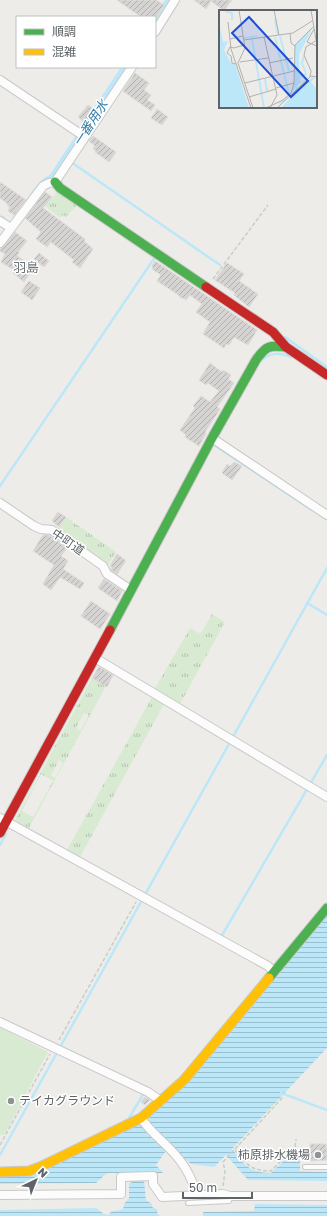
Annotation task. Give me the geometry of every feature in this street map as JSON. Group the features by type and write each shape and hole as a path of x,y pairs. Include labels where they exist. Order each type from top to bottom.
{"street":[{"path":"156,30 175,0"},
{"path":"0,243 10,227 43,186 55,182 83,135 131,68"},
{"path":"0,80 83,135"},
{"path":"55,182 60,188 274,332 286,347 327,374"},
{"path":"0,220 10,227"},
{"path":"0,833 98,659 131,590 244,380 264,348 272,346 286,347"},
{"path":"212,438 327,516"},
{"name":"中町道","path":"0,503 34,526 52,530 104,566 107,574 131,590"},
{"path":"98,659 327,797"},
{"path":"7,822 268,966 274,972"},
{"path":"0,1172 29,1171 40,1167 141,1118 161,1102 184,1080 327,908"},
{"path":"0,1022 148,1092 161,1102"},
{"path":"141,1118 149,1129 169,1148 191,1176 197,1196"},
{"path":"0,1196 121,1194 121,1178 153,1176 154,1184 162,1197 226,1195 327,1196"}],"lane":[{"path":"304,1167 327,1167"},
{"path":"188,1203 229,1201 226,1195"}],"path":[{"path":"207,288 268,205"},
{"path":"0,1145 143,897"},
{"path":"226,1195 223,1162 283,1097"},
{"path":"235,1150 250,1167 257,1170 271,1171 295,1147 296,1140"}],"green space":[{"path":"57,192 77,205 66,217 63,215 60,218 45,206"},
{"path":"66,517 116,552 107,566 57,530"},
{"path":"212,614 225,622 180,704 155,688 190,628 199,633 202,632"},
{"path":"92,678 106,686 29,828 15,820","holes":["84,713 89,715 80,731 76,728","59,760 63,763 55,778 51,775","41,774 53,781 33,817 22,811"]},
{"path":"152,697 164,704 80,857 67,850"},
{"name":"テイカグラウンド","path":"0,1027 48,1052 4,1135 0,1135"}],"water":[{"path":"327,915 327,1048 232,1149 248,1167 257,1171 271,1173 295,1150 327,1150 327,1160 300,1159 300,1171 327,1172 327,1181 248,1180 226,1155 214,1167 191,1164 170,1145 156,1165 163,1173 107,1173 96,1183 0,1184 0,1176 33,1176 140,1122 147,1123 147,1118"},
{"path":"131,1180 144,1180 146,1200 152,1204 152,1207 158,1210 157,1213 160,1216 0,1216 0,1210 96,1208 108,1215 112,1211 121,1210 124,1207 124,1204 129,1198 129,1183 131,1183"},
{"path":"255,1204 327,1205 327,1216 203,1216 203,1212 254,1211"}],"building":[{"path":"117,0 156,0 164,5 156,17 140,16"},
{"path":"194,0 232,0 223,10 211,1 206,9"},
{"path":"135,73 149,83 144,90 151,95 147,100 155,105 151,111 123,91"},
{"path":"88,105 96,111 86,124 78,117"},
{"path":"157,109 168,117 162,125 151,118"},
{"path":"93,136 116,152 109,162 93,149 95,146 89,141"},
{"path":"0,182 26,200 14,215 8,211 10,207 7,205 8,204 0,198"},
{"path":"45,192 52,197 43,208 85,239 84,241 93,249 80,268 72,262 74,260 51,242 47,247 36,239 41,232 25,218"},
{"path":"15,232 27,241 18,252 19,253 17,256 34,267 24,282 13,273 14,270 1,262 5,254 0,251 0,248 4,246"},
{"path":"39,253 49,261 44,267 34,259"},
{"path":"155,261 257,330 248,345 234,337 229,345 226,344 224,348 203,334 210,322 196,312 202,304 190,295 186,300 181,298 157,281 161,275 152,269"},
{"path":"227,263 244,274 239,281 258,294 249,307 234,295 235,293 215,280"},
{"path":"29,281 40,288 32,300 21,292"},
{"path":"210,363 222,372 223,370 231,375 228,379 234,383 217,407 220,409 205,432 206,433 199,446 185,437 186,435 180,430 195,408 193,406 201,396 210,402 219,391 208,383 206,385 199,380"},
{"path":"234,462 242,466 232,480 222,473 227,464 230,466"},
{"path":"58,512 66,517 59,527 52,521"},
{"path":"43,535 48,535 67,548 61,556 68,561 63,569 84,583 80,589 60,577 51,590 43,584 54,565 33,551"},
{"path":"117,554 125,560 125,562 117,574 111,570 112,567 110,566"},
{"path":"104,579 122,591 117,601 98,588"},
{"path":"91,601 110,614 100,629 81,616"},
{"path":"99,667 113,675 107,687 92,678"},
{"path":"145,1097 150,1100 145,1105 141,1102"},
{"name":"柿原排水機場","path":"310,1144 326,1144 327,1160 311,1161"}],"waterway":[{"name":"一番用水","path":"156,22 169,3"},
{"name":"一番用水","path":"53,179 126,68"},
{"path":"71,162 220,265"},
{"path":"30,197 43,180 54,175"},
{"path":"0,216 4,218"},
{"path":"0,486 155,257 153,256"},
{"path":"285,337 327,367"},
{"path":"263,359 270,355 277,354 291,357"},
{"path":"214,445 312,510"},
{"path":"48,533 75,551"},
{"path":"0,1155 327,568"},
{"path":"307,603 327,615"},
{"path":"221,937 327,755"},
{"path":"0,845 6,834"},
{"path":"129,1118 144,1093"},
{"path":"281,1093 327,1110"}],"traffic: fast":[{"path":"55,182 60,188 206,287"},
{"path":"110,630 212,438 256,360 265,349 276,346 286,347"},
{"path":"269,978 327,908"}],"traffic: slow":[{"path":"0,1172 29,1171 40,1167 141,1118 184,1080 269,978"}],"traffic: jam":[{"path":"206,287 273,332 286,347 327,375"},
{"path":"0,833 110,630"}],"place":[{"name":"テイカグラウンド","path":"11,1101"},
{"name":"柿原排水機場","path":"318,1155"}],"district":[{"name":"羽島","path":"26,267"}]}
